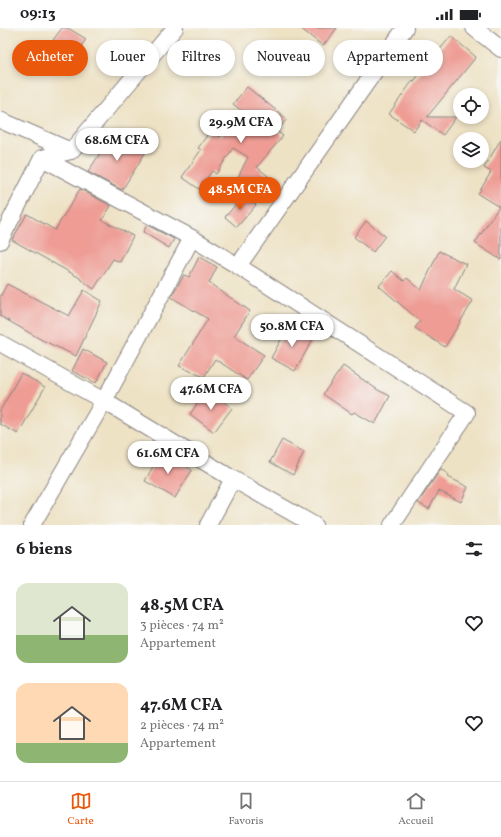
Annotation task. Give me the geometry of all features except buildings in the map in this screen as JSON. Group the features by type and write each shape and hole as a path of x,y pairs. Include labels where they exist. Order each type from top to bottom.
{"street":[{"path":"42,158 70,152 175,28"},
{"path":"238,266 405,28"},
{"path":"474,28 500,46"},
{"path":"0,120 70,152"},
{"path":"42,158 192,238 467,413 392,525"},
{"path":"0,241 42,158"},
{"path":"32,525 104,401 192,238"},
{"path":"0,343 104,401 233,480 314,525"},
{"path":"208,525 233,480"}]}
